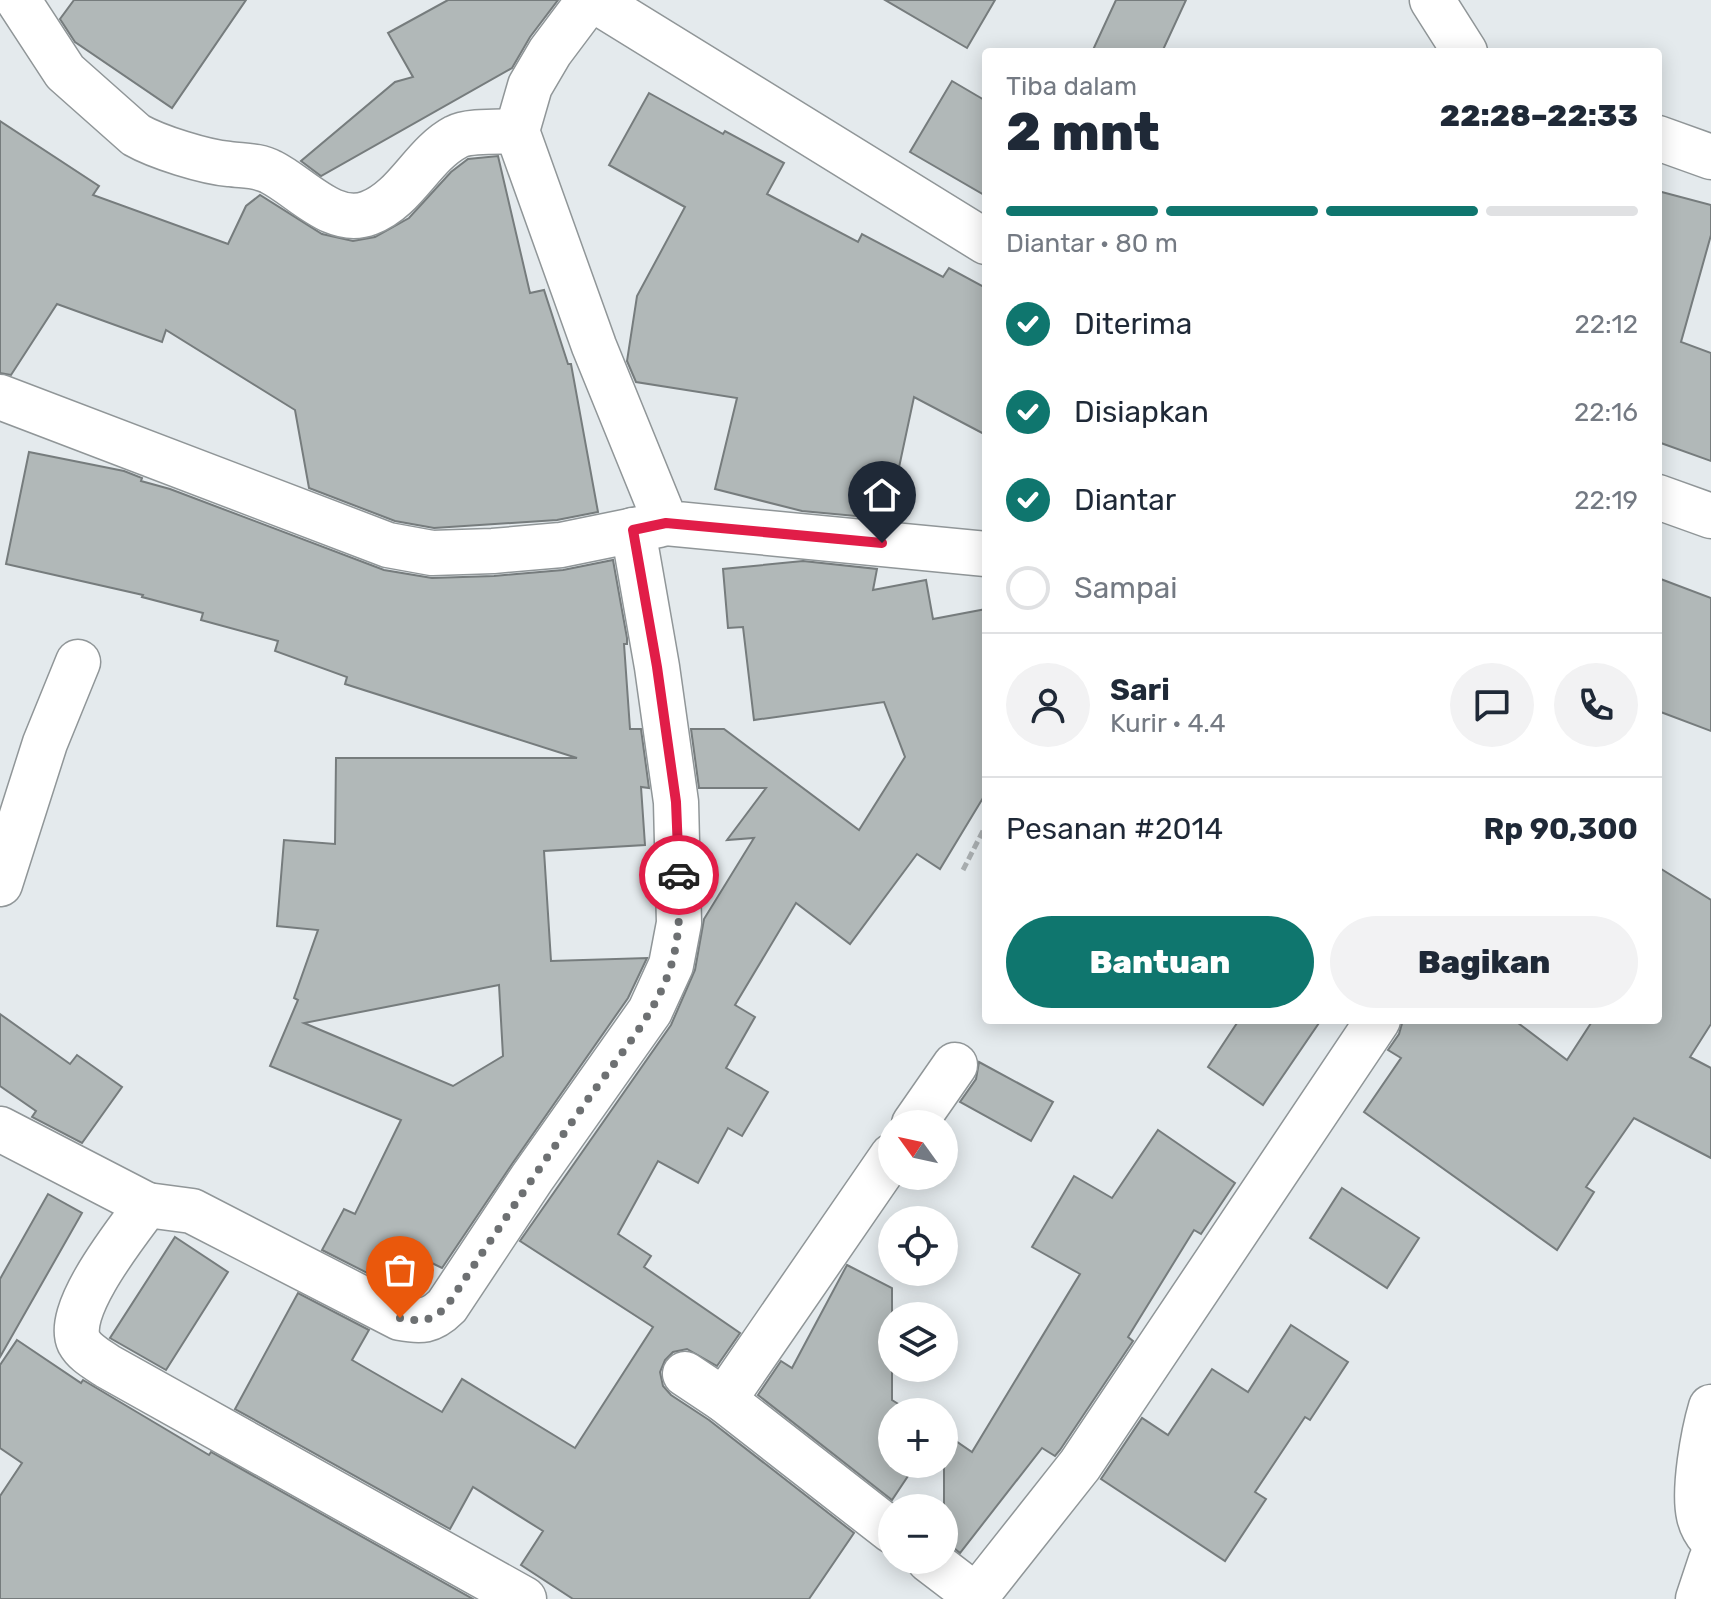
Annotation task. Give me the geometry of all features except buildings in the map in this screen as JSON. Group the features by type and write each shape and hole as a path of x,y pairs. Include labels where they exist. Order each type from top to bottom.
{"street":[{"path":"18,0 65,72 136,135 149,142 211,160 268,170 312,201 352,218 372,212 394,197 439,149 458,135 517,131"},
{"path":"0,1129 147,1205 176,1207 212,1220 400,1318 418,1322 434,1320 447,1306 532,1178 650,1011 671,965 679,923 676,802 657,667 649,527 594,346 517,131 530,86 550,52 591,0 982,240"},
{"path":"1432,0 1462,48"},
{"path":"1662,139 1711,157"},
{"path":"0,397 388,545 432,553 561,545 649,527 982,554"},
{"path":"1662,498 1711,516"},
{"path":"0,884 45,743 78,662"},
{"path":"946,1574 975,1598 1080,1465 1375,1024"},
{"path":"924,1110 955,1065"},
{"path":"724,1400 878,1176"},
{"path":"147,1205 88,1294 80,1313 76,1330 87,1352 524,1599"},
{"path":"685,1374 724,1400 878,1520"},
{"path":"1711,1407 1698,1481 1698,1515 1711,1539"},
{"path":"1698,1599 1711,1560"}],"path":[{"path":"963,870 982,833"}],"way so far":[{"path":"400,1318 418,1322 434,1320 447,1306 532,1178 650,1011 671,965 679,923 679,875"}],"route":[{"path":"679,875 676,802 633,530 666,523 882,543"}]}
